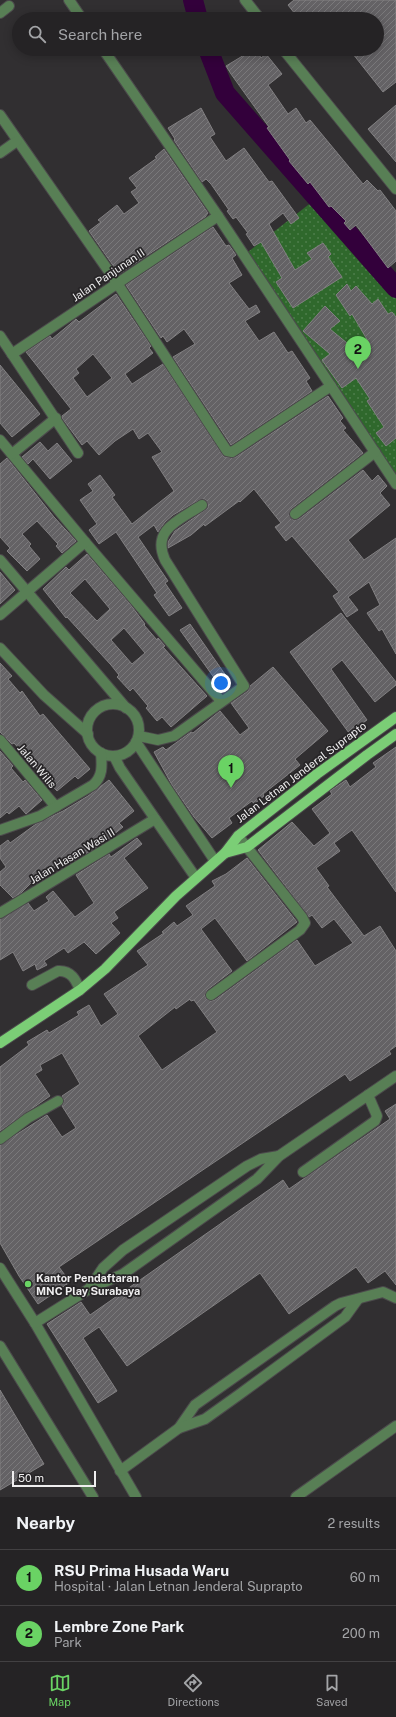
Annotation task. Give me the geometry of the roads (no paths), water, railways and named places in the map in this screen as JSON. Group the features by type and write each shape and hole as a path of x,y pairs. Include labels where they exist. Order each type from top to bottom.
{"main road":[{"name":"Jalan Letnan Jenderal Suprapto","path":"225,853 238,836 317,774 396,717"},
{"path":"0,1043 80,990 105,969 196,878 225,853 248,847 396,734"}],"street":[{"path":"69,0 77,12"},
{"path":"245,0 254,12"},
{"path":"0,13 9,6"},
{"path":"108,56 218,216 396,484"},
{"path":"289,56 396,189"},
{"path":"0,115 117,284 227,451 232,452 331,386"},
{"path":"0,153 17,141"},
{"name":"Jalan Panjunan II","path":"12,354 218,216"},
{"path":"0,336 78,453"},
{"path":"0,350 6,354 12,354"},
{"path":"12,454 56,418"},
{"path":"0,440 221,701"},
{"path":"295,514 375,452"},
{"path":"137,739 158,740 174,736 244,686 165,560 160,545 160,539 166,530 202,506"},
{"path":"0,615 85,542"},
{"path":"0,560 137,720 137,739 215,861"},
{"path":"0,648 44,695 88,734"},
{"path":"126,708 110,704 99,709 90,718 88,734 90,742 101,753 114,756 123,754 130,749 137,739"},
{"name":"Jalan Wilis","path":"0,740 56,807"},
{"path":"1,830 24,823 83,792 98,780 102,770 101,753"},
{"path":"114,756 120,768 196,878"},
{"name":"Jalan Hasan Wasi II","path":"0,913 155,819"},
{"path":"211,995 300,930 305,923 302,917 238,836"},
{"path":"32,985 62,970 68,972 76,979 80,990"},
{"path":"34,1323 89,1289 123,1274 257,1179 279,1156 396,1076"},
{"path":"303,1172 375,1121 377,1116 368,1095"},
{"path":"0,1139 28,1118 58,1101"},
{"path":"89,1289 103,1268 122,1250 247,1166 261,1159 279,1156"},
{"path":"0,1268 136,1497"},
{"path":"179,1428 195,1405 335,1306 383,1292 396,1298"},
{"path":"120,1470 179,1428 205,1419 247,1390 345,1317 358,1300"},
{"path":"0,1346 93,1497"},
{"path":"296,1497 396,1426"}],"waterway":[{"path":"193,0 196,12"},
{"path":"211,56 225,93 396,288"}],"place":[{"name":"Lembre Zone Park","path":"358,369"},
{"name":"RSU Prima Husada Waru","path":"231,788"},
{"name":"Kantor Pendaftaran MNC Play Surabaya","path":"28,1284"}]}
